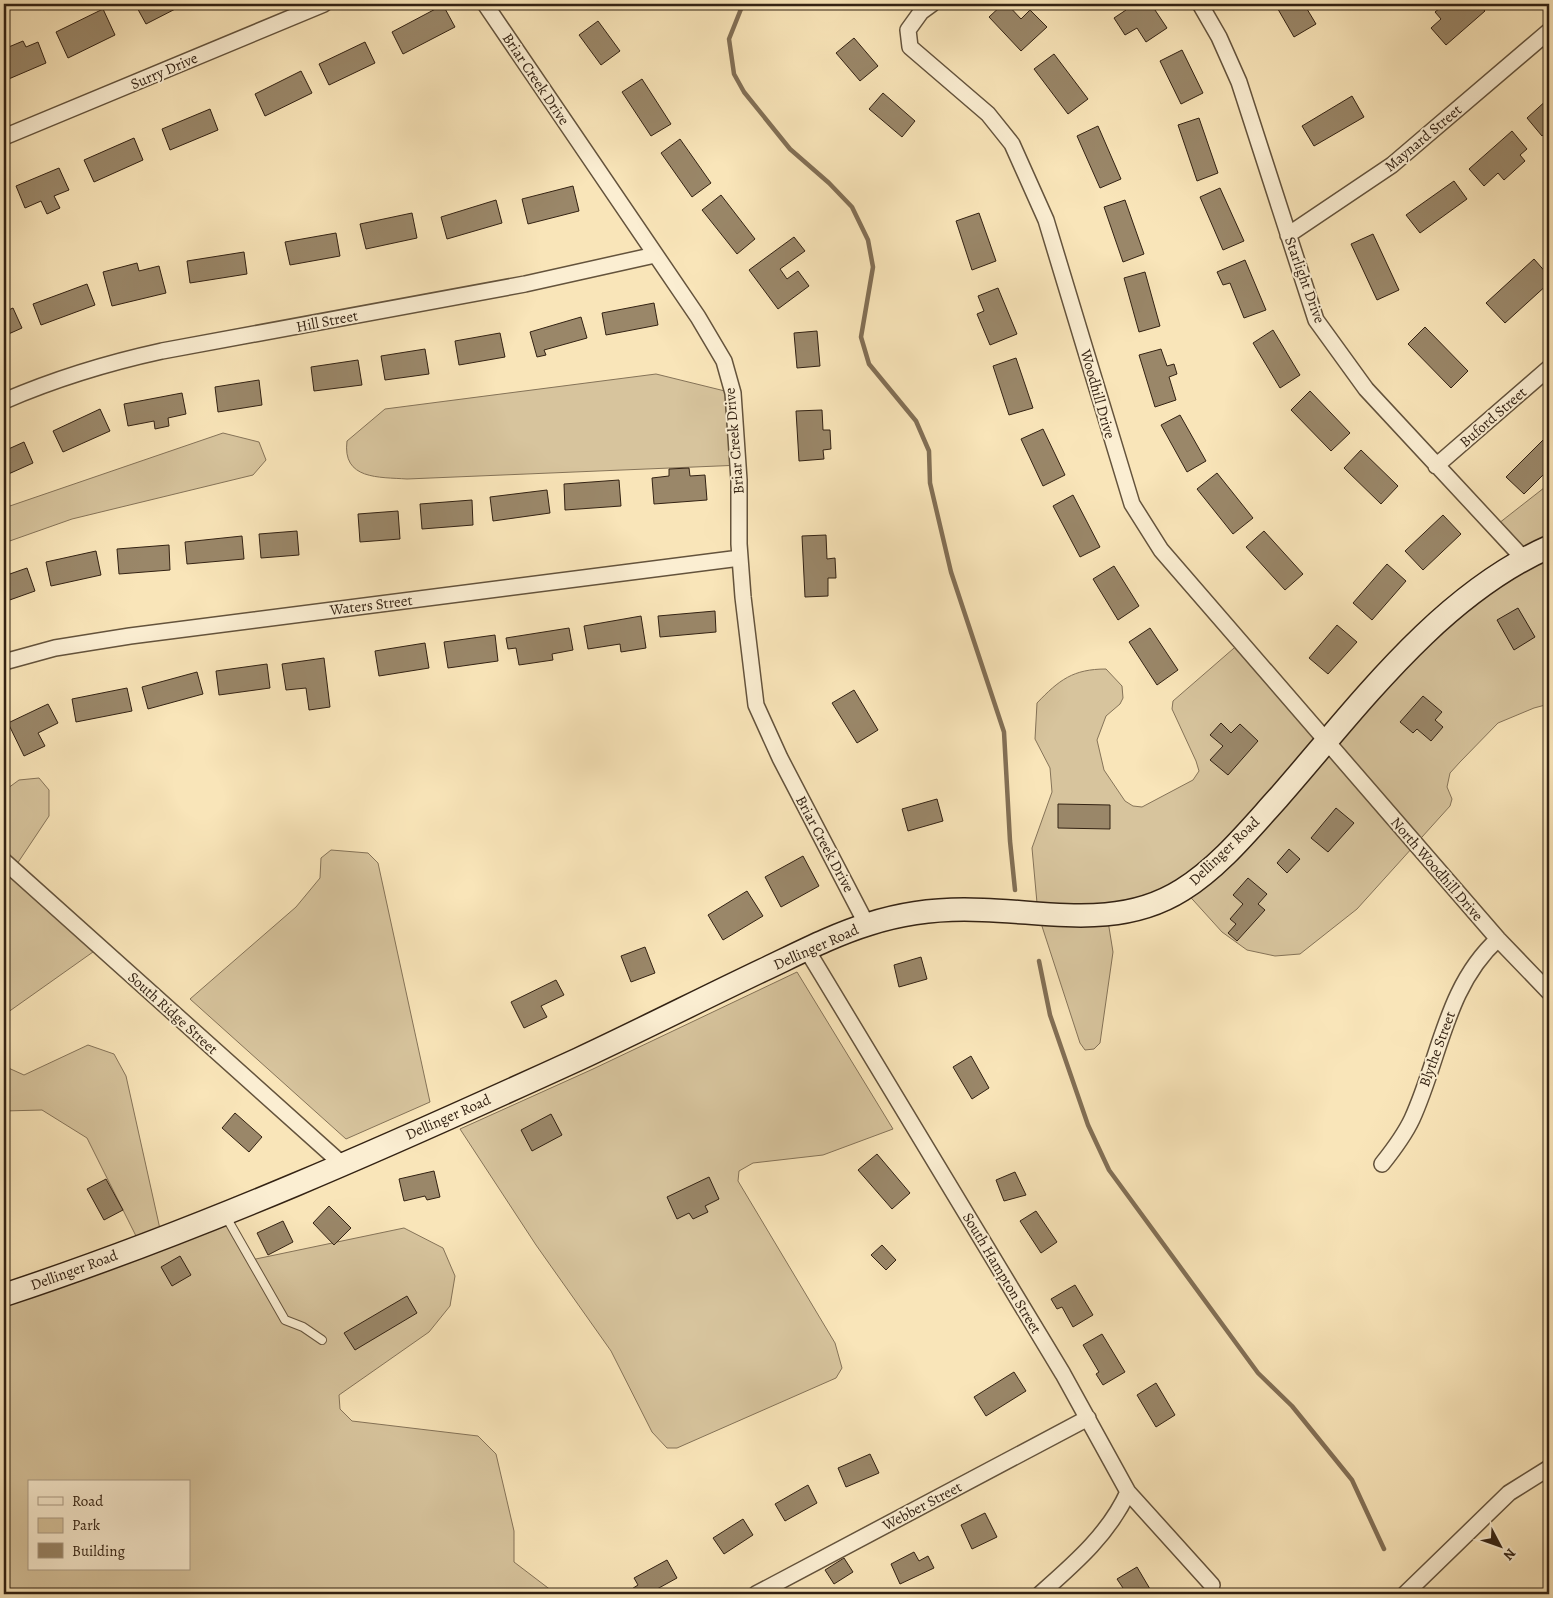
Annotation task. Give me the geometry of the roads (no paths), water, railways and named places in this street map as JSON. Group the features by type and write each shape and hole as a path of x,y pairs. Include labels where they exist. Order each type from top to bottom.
{"street":[{"name":"Surry Drive","path":"4,137 324,4"},
{"name":"Briar Creek Drive","path":"485,4 698,317 724,360 733,393 740,558 749,657 756,705 780,758 867,925"},
{"name":"Woodhill Drive","path":"932,4 921,12 908,30 910,46 988,114 1012,144 1046,220 1132,504 1160,550 1326,743"},
{"name":"Starlight Drive","path":"1200,4 1239,82 1316,320 1366,389 1523,558"},
{"name":"Maynard Street","path":"1288,235 1392,165 1549,31"},
{"name":"Hill Street","path":"4,401 43,384 143,355 525,284 655,255"},
{"name":"Buford Street","path":"1436,466 1549,368"},
{"name":"Dellinger Road","path":"4,1295 224,1214 342,1164 582,1057 807,950 867,925 934,910 984,910 1070,916 1118,915 1151,906 1184,890 1234,846 1408,650 1454,606 1523,558 1549,547"},
{"name":"Waters Street","path":"4,662 55,648 130,636 740,558"},
{"name":"North Woodhill Drive","path":"1326,743 1498,939 1549,992"},
{"name":"South Ridge Street","path":"4,861 342,1164"},
{"name":"Blythe Street","path":"1382,1164 1401,1140 1412,1118 1450,1011 1469,973 1481,954 1498,939"},
{"name":"South Hampton Street","path":"807,950 1088,1418 1128,1492 1212,1585"},
{"name":"Webber Street","path":"756,1594 1088,1418"},
{"path":"1406,1594 1509,1493 1549,1468"},
{"path":"1040,1594 1101,1536 1121,1508 1128,1492"}],"lane":[{"path":"224,1214 285,1320 322,1340"}],"waterway":[{"path":"743,4 729,39 734,74 744,92 790,149 829,183 852,207 868,240 873,267 861,337 869,364 916,421 929,451 930,483 951,572 1004,732 1010,841 1015,890"},
{"path":"1039,961 1050,1015 1088,1125 1109,1170 1258,1373 1292,1406 1352,1480 1384,1549"}]}
